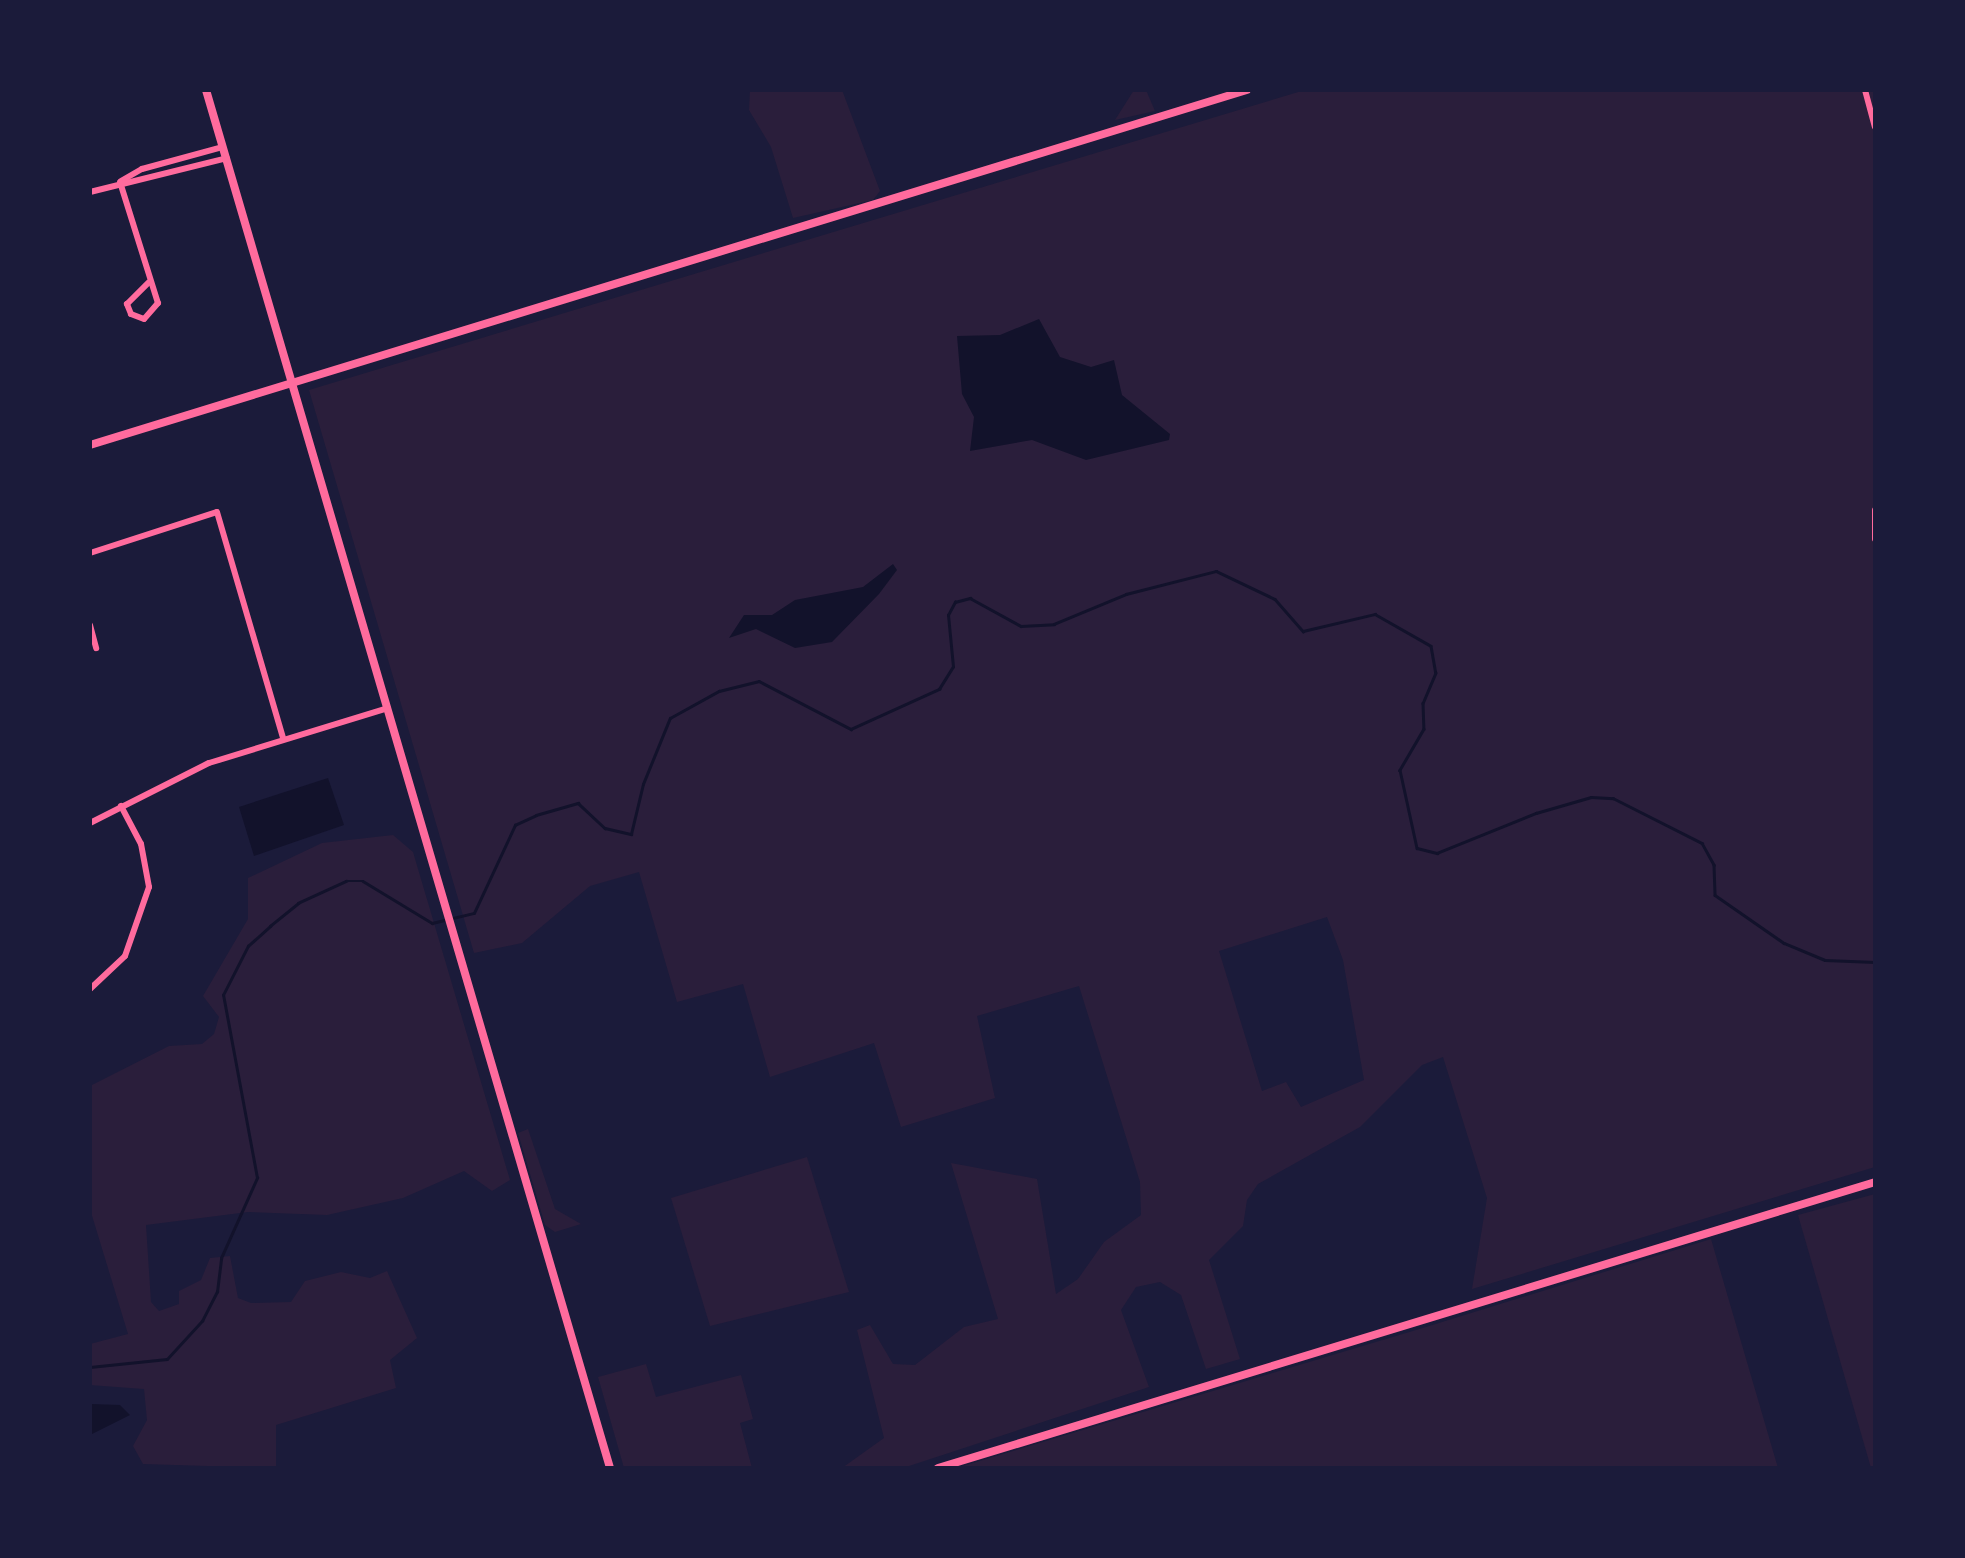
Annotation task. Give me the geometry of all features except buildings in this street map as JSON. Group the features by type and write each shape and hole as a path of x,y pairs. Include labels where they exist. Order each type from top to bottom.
{"street":[{"path":"206,90 610,1468"},
{"path":"90,444 294,385 1248,90"},
{"path":"1865,90 1875,128"},
{"path":"120,182 142,169 223,146"},
{"path":"90,192 227,158"},
{"path":"120,182 148,282 158,303 144,319 131,314 127,304 148,282"},
{"path":"1875,510 1875,539"},
{"path":"90,553 217,512 283,738"},
{"path":"90,624 96,648"},
{"path":"90,823 210,763 388,708"},
{"path":"90,989 125,956 148,887 142,844 121,806"},
{"path":"938,1468 1875,1182"}],"shaded area":[{"path":"750,90 842,90 880,191 873,200 793,218 771,147 749,110"},
{"path":"1134,90 1146,90 1155,111 1115,120"},
{"path":"1305,90 1875,90 1875,1167 1472,1289 1487,1198 1443,1057 1422,1065 1360,1127 1258,1184 1247,1200 1243,1226 1209,1260 1240,1359 1206,1369 1181,1295 1160,1282 1136,1287 1121,1310 1149,1387 903,1468 842,1468 884,1438 857,1330 870,1325 893,1364 915,1365 964,1327 998,1319 951,1163 1037,1179 1056,1294 1078,1279 1104,1242 1141,1215 1140,1182 1079,986 977,1016 995,1098 901,1127 874,1043 770,1077 743,984 677,1002 639,872 590,886 522,943 474,953 309,390","holes":["1327,917 1343,960 1364,1080 1301,1107 1286,1082 1262,1091 1219,951"]},
{"path":"1039,319 1060,357 1091,367 1114,360 1122,395 1170,434 1169,440 1086,460 1032,440 970,451 974,417 962,394 957,336 1000,335"},
{"path":"893,564 897,570 879,594 832,642 795,648 756,629 729,638 744,615 772,615 795,600 863,587"},
{"path":"328,778 344,825 254,856 239,807"},
{"path":"393,835 413,852 510,1180 492,1191 464,1171 403,1198 327,1215 248,1212 146,1225 151,1302 159,1311 179,1304 179,1291 201,1280 210,1258 230,1256 238,1298 251,1303 291,1302 305,1281 341,1272 370,1278 387,1271 417,1338 390,1360 396,1388 276,1425 276,1468 143,1464 133,1446 147,1420 144,1389 90,1385 90,1344 128,1334 90,1209 90,1086 169,1046 202,1044 214,1034 219,1017 203,996 248,919 248,878 322,843"},
{"path":"528,1129 555,1209 581,1224 555,1232 545,1225 518,1133"},
{"path":"807,1157 849,1292 710,1326 671,1198"},
{"path":"1875,1194 1875,1468 1871,1468 1798,1215"},
{"path":"1711,1239 1778,1468 956,1468 1426,1327"},
{"path":"646,1364 656,1397 741,1375 753,1419 740,1423 752,1468 624,1468 598,1377"},
{"path":"90,1404 120,1405 130,1415 90,1435"}],"waterway":[{"path":"90,1367 167,1359 202,1321 217,1292 221,1258 257,1178 223,995 248,946 270,926 298,903 346,881 363,881 432,923 474,913 515,825 578,803 605,828 631,834 643,784 670,718 719,691 759,681 851,729 939,689 953,667 948,615 955,602 970,598 1021,626 1054,624 1126,594 1216,571 1275,599 1303,631 1375,614 1431,646 1436,673 1423,703 1424,729 1400,770 1417,848 1437,853 1536,813 1591,797 1613,798 1702,843 1714,865 1715,895 1784,943 1825,960 1875,962"}]}
